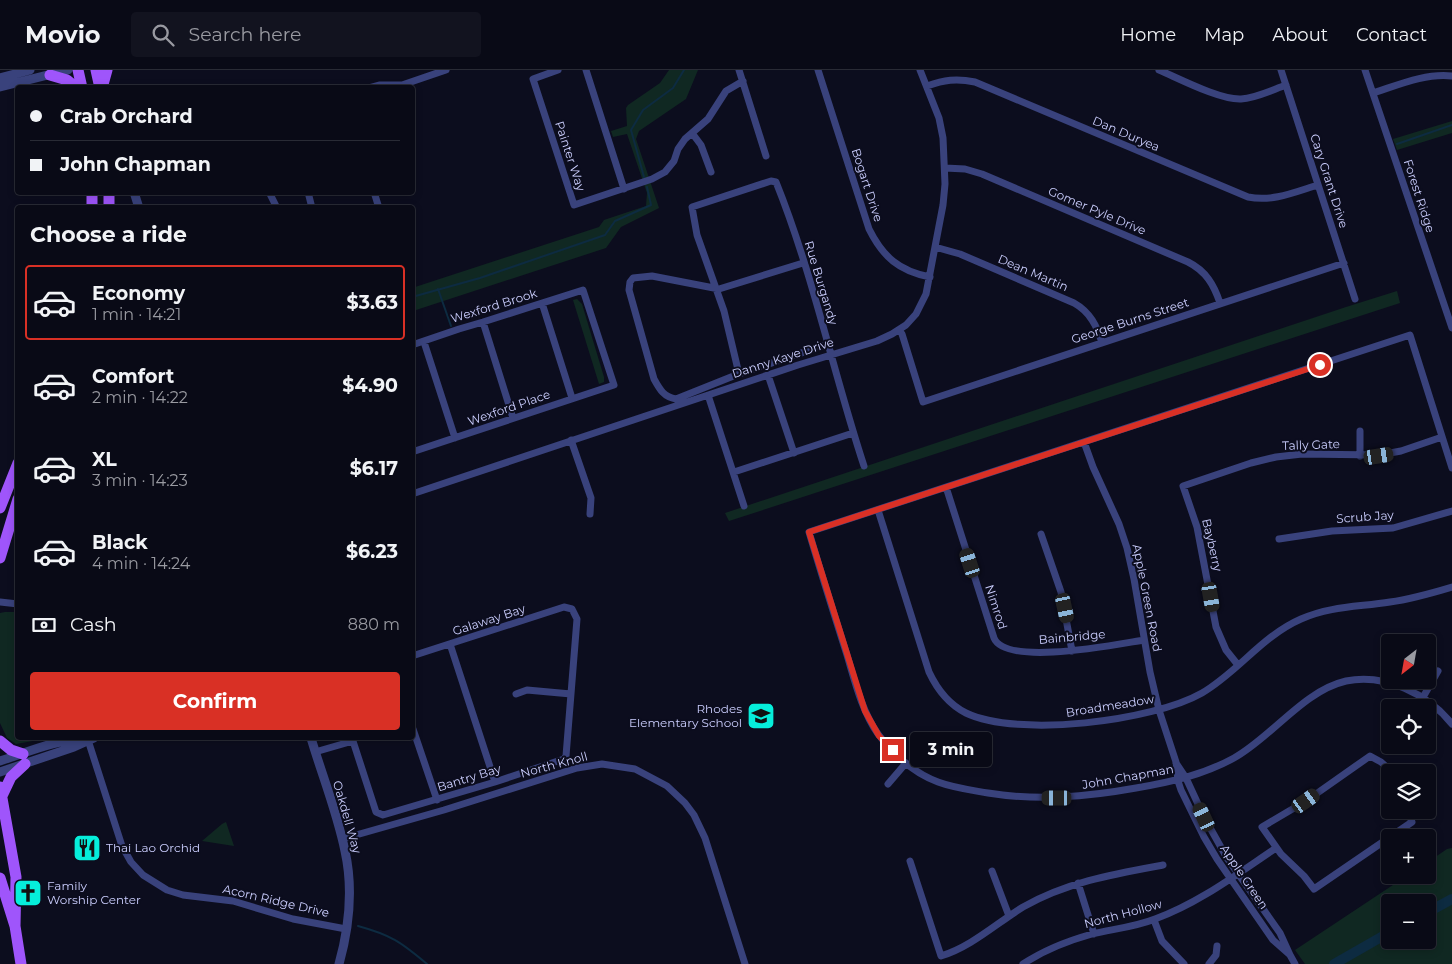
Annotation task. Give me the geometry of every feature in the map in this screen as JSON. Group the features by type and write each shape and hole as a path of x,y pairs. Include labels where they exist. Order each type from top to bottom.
{"main road":[{"path":"78,70 81,85"},
{"path":"96,70 100,85"},
{"path":"102,85 106,70"},
{"path":"50,75 67,80 73,85"},
{"path":"0,508 15,471"},
{"path":"0,558 15,509"},
{"path":"0,741 24,759 1,792 16,877 15,926"},
{"path":"0,878 15,926 21,964"}],"street":[{"path":"0,78 30,70"},
{"path":"0,87 68,70"},
{"path":"380,85 402,85 446,70"},
{"name":"Painter Way","path":"558,70 533,78 574,205 652,179 665,172 674,161 675,148 708,120 726,91 743,81"},
{"path":"586,70 624,188"},
{"path":"739,70 766,156"},
{"name":"Bogart Drive","path":"818,70 873,237 886,255 902,268 910,273 930,277"},
{"name":"Danny Kaye Drive","path":"415,493 768,374 876,341 899,330 920,307 926,294 943,205 946,168 943,138 938,118 920,70"},
{"path":"1159,70 1234,99 1255,96 1286,85"},
{"name":"Cary Grant Drive","path":"1281,70 1355,299"},
{"name":"Forest Ridge","path":"1365,70 1451,328"},
{"path":"1373,94 1418,79 1449,74"},
{"name":"Dan Duryea","path":"927,86 951,79 975,82 1248,197 1268,199 1280,197 1318,185"},
{"path":"692,133 702,145 711,172"},
{"name":"Gomer Pyle Drive","path":"946,168 964,169 982,174 1188,262 1207,275 1220,303"},
{"name":"Rue Burgandy","path":"715,288 697,235 692,207 770,181 776,182 803,262 864,466"},
{"name":"Dean Martin","path":"935,247 960,254 1074,303 1083,309 1094,321 1102,343"},
{"path":"803,262 719,289 652,276 633,278 630,282 629,290 654,379 661,392 670,398 676,399 739,374 828,344"},
{"name":"George Burns Street","path":"899,330 902,334 923,402 1344,263"},
{"path":"715,288 724,311 739,374 738,384"},
{"name":"Wexford Brook","path":"415,344 583,290 614,385"},
{"path":"542,303 572,398"},
{"path":"483,322 513,418"},
{"path":"878,510 1410,335 1452,468"},
{"path":"424,342 455,438"},
{"path":"739,374 746,382"},
{"path":"768,374 794,453"},
{"name":"Wexford Place","path":"415,451 614,385"},
{"path":"708,395 744,506"},
{"path":"1360,431 1360,456"},
{"path":"734,472 853,433"},
{"name":"Tally Gate","path":"1183,486 1251,463 1276,458 1302,454 1360,456 1390,454 1442,438"},
{"path":"571,440 591,498 590,514"},
{"name":"Apple Green Road","path":"1084,442 1093,467 1119,524 1127,548 1150,672 1159,710 1176,762"},
{"name":"Bayberry","path":"1183,486 1197,527 1216,627 1223,645 1238,664"},
{"name":"Nimrod","path":"946,487 994,638 1000,647"},
{"name":"Broadmeadow","path":"878,510 929,672 937,687 953,704 966,713 981,718 1037,725 1067,725 1096,722 1159,710 1202,693 1217,683 1272,636 1293,623 1316,613 1396,601 1452,587"},
{"name":"John Chapman","path":"878,510 809,532 865,711 879,736 906,762 924,776 950,786 1003,796 1028,798 1080,797 1108,794 1178,781 1234,758 1256,744 1314,695 1339,683 1357,680 1385,682 1403,688 1422,699"},
{"name":"Scrub Jay","path":"1279,539 1332,531 1393,528 1452,511"},
{"path":"1041,534 1061,592 1072,651"},
{"path":"0,602 15,604"},
{"name":"Galaway Bay","path":"415,655 564,607 572,609"},
{"name":"Bantry Bay","path":"353,740 376,812 379,815 387,815 437,800 564,759 577,619 572,609"},
{"name":"Bainbridge","path":"1000,647 1028,652 1072,651 1144,640"},
{"path":"450,644 495,782"},
{"path":"1422,699 1438,671"},
{"path":"516,694 527,690 571,694"},
{"name":"John Chapman","path":"1436,709 1452,724"},
{"path":"415,735 437,800"},
{"path":"0,772 24,759 72,740"},
{"name":"Acorn Ridge Drive","path":"91,740 122,846 131,862 150,880 166,889 183,895 233,901 293,919 346,929"},
{"name":"Oakdell Way","path":"312,740 346,852 349,887 346,929 339,964"},
{"path":"315,752 350,740"},
{"path":"1383,764 1370,756 1306,801 1262,827 1276,848 1304,876 1314,889 1412,822 1411,819"},
{"path":"0,761 24,759"},
{"path":"888,784 906,762"},
{"name":"Apple Green","path":"1176,762 1227,858 1280,933 1295,964"},
{"name":"Apple Green","path":"1176,762 1178,781 1204,837 1230,879 1273,940 1290,956"},
{"name":"North Knoll","path":"342,839 434,813 577,768 602,764 635,770 667,786 681,799 694,816 705,838 745,964"},
{"name":"North Hollow","path":"1023,964 1048,949 1094,934 1154,920 1193,902 1276,848"},
{"path":"910,861 941,956 956,951 1037,900 1078,883 1163,865"},
{"path":"992,871 1009,916"},
{"path":"1078,883 1094,934"},
{"path":"1154,920 1162,941 1184,964"},
{"path":"1209,964 1216,956 1217,946"}],"green space":[{"path":"669,70 698,70 686,99 639,131 636,139 659,208 621,227 606,248 415,310 415,287 599,227 604,220 646,206 647,193 627,134 613,137 611,131 627,126 626,108 628,105 660,83"},
{"path":"1452,121 1452,133 1397,150 1393,139"},
{"path":"1397,291 1400,303 729,521 725,513 1346,307"},
{"path":"577,299 582,304 604,377 604,382 599,384 573,300"},
{"path":"15,612 15,740 39,740 16,744 7,738 0,723 0,613"},
{"path":"226,822 234,846 202,841 222,824"},
{"path":"1452,848 1452,964 1305,964 1295,950 1394,884 1436,884 1436,857"}],"waterway":[{"path":"644,177 631,130 643,110 673,88 684,70"},
{"path":"1397,144 1452,125"},
{"path":"415,296 480,278 605,235 615,221 651,205 647,187"},
{"path":"438,289 451,326"},
{"path":"1436,908 1452,899"},
{"path":"358,926 395,940 427,964"},
{"path":"1334,964 1381,937"}],"place":[{"name":"Rhodes Elementary School","path":"761,716"},
{"name":"Thai Lao Orchid","path":"87,848"},
{"name":"Family Worship Center","path":"28,893"}],"route":[{"path":"893,750 879,736 865,711 809,532 1320,365"}]}
